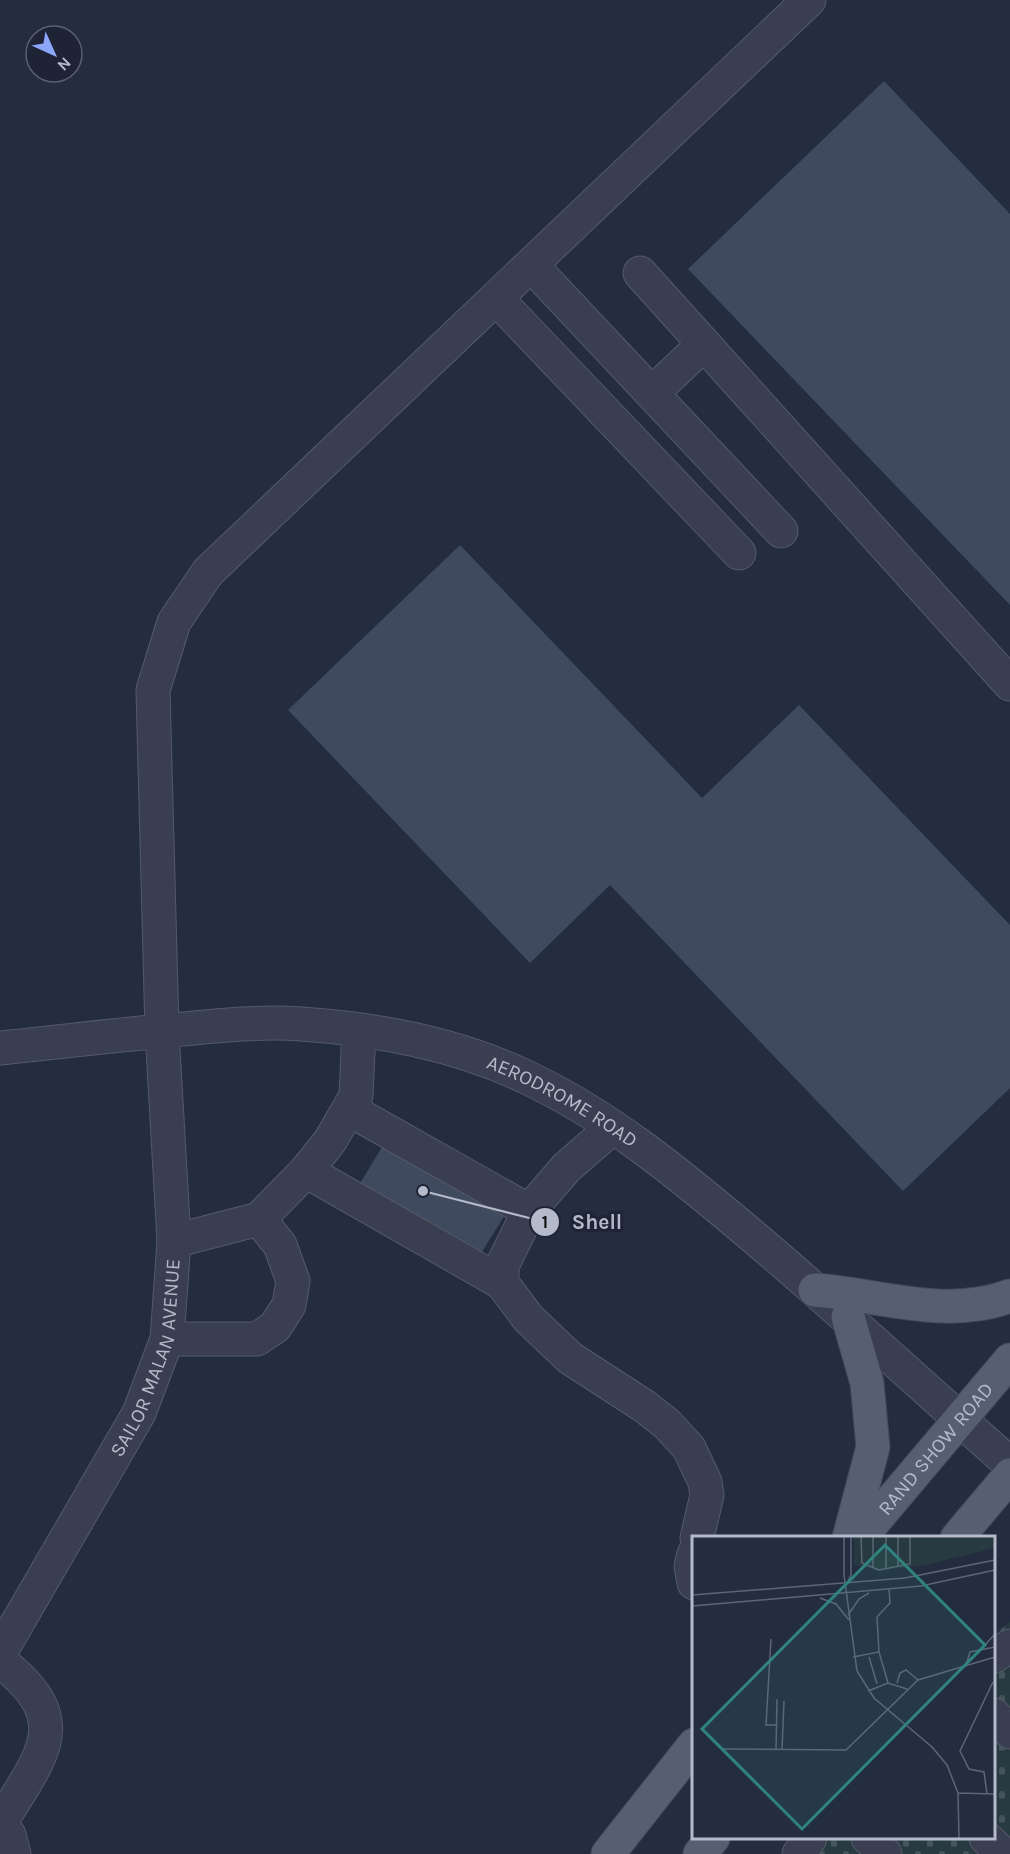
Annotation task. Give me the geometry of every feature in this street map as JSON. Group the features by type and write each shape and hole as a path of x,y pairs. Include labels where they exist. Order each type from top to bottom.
{"main road":[{"path":"815,1290 852,1293 937,1308 990,1304 1010,1296"},
{"path":"848,1317 867,1383 873,1447 850,1536"},
{"name":"RAND SHOW ROAD","path":"862,1536 1010,1360"},
{"path":"959,1536 1010,1474"},
{"path":"608,1854 692,1746"},
{"path":"700,1854 712,1839"}],"street":[{"name":"SAILOR MALAN AVENUE","path":"0,1653 139,1413 167,1339 174,1240 162,1031 153,690 174,622 208,572 809,0"},
{"path":"532,266 781,531"},
{"path":"640,273 1010,684"},
{"path":"497,299 739,554"},
{"path":"652,393 704,344"},
{"name":"AERODROME ROAD","path":"0,1048 235,1024 298,1023 359,1030 459,1052 523,1076 577,1103 679,1175 848,1317 1010,1464"},
{"path":"174,1240 259,1220 306,1171 350,1110 356,1096 359,1030"},
{"path":"350,1110 529,1211"},
{"path":"501,1284 502,1266 529,1211 566,1168 614,1127"},
{"path":"306,1171 501,1284 528,1318 570,1358 644,1406 667,1424 689,1448 702,1474 707,1495 697,1536"},
{"path":"167,1339 257,1339 275,1328 289,1305 293,1281 280,1245 259,1220"},
{"path":"995,1655 1010,1646"},
{"path":"0,1661 31,1687 41,1702 46,1732 39,1758 0,1825 9,1835 14,1854"},
{"path":"995,1717 1010,1731"},
{"path":"799,1854 809,1839"},
{"path":"869,1839 885,1854"},
{"path":"987,1839 1003,1854"}],"green space":[{"path":"1010,1622 1010,1854 789,1854 801,1839 995,1839 995,1634"}],"building":[{"path":"884,81 1010,214 1010,605 688,269"},
{"path":"460,545 702,798 799,705 1010,925 1010,1088 903,1191 610,885 530,963 288,710"},
{"path":"385,1142 506,1213 477,1260 356,1190"}],"place":[{"name":"Shell","path":"423,1191"}]}
